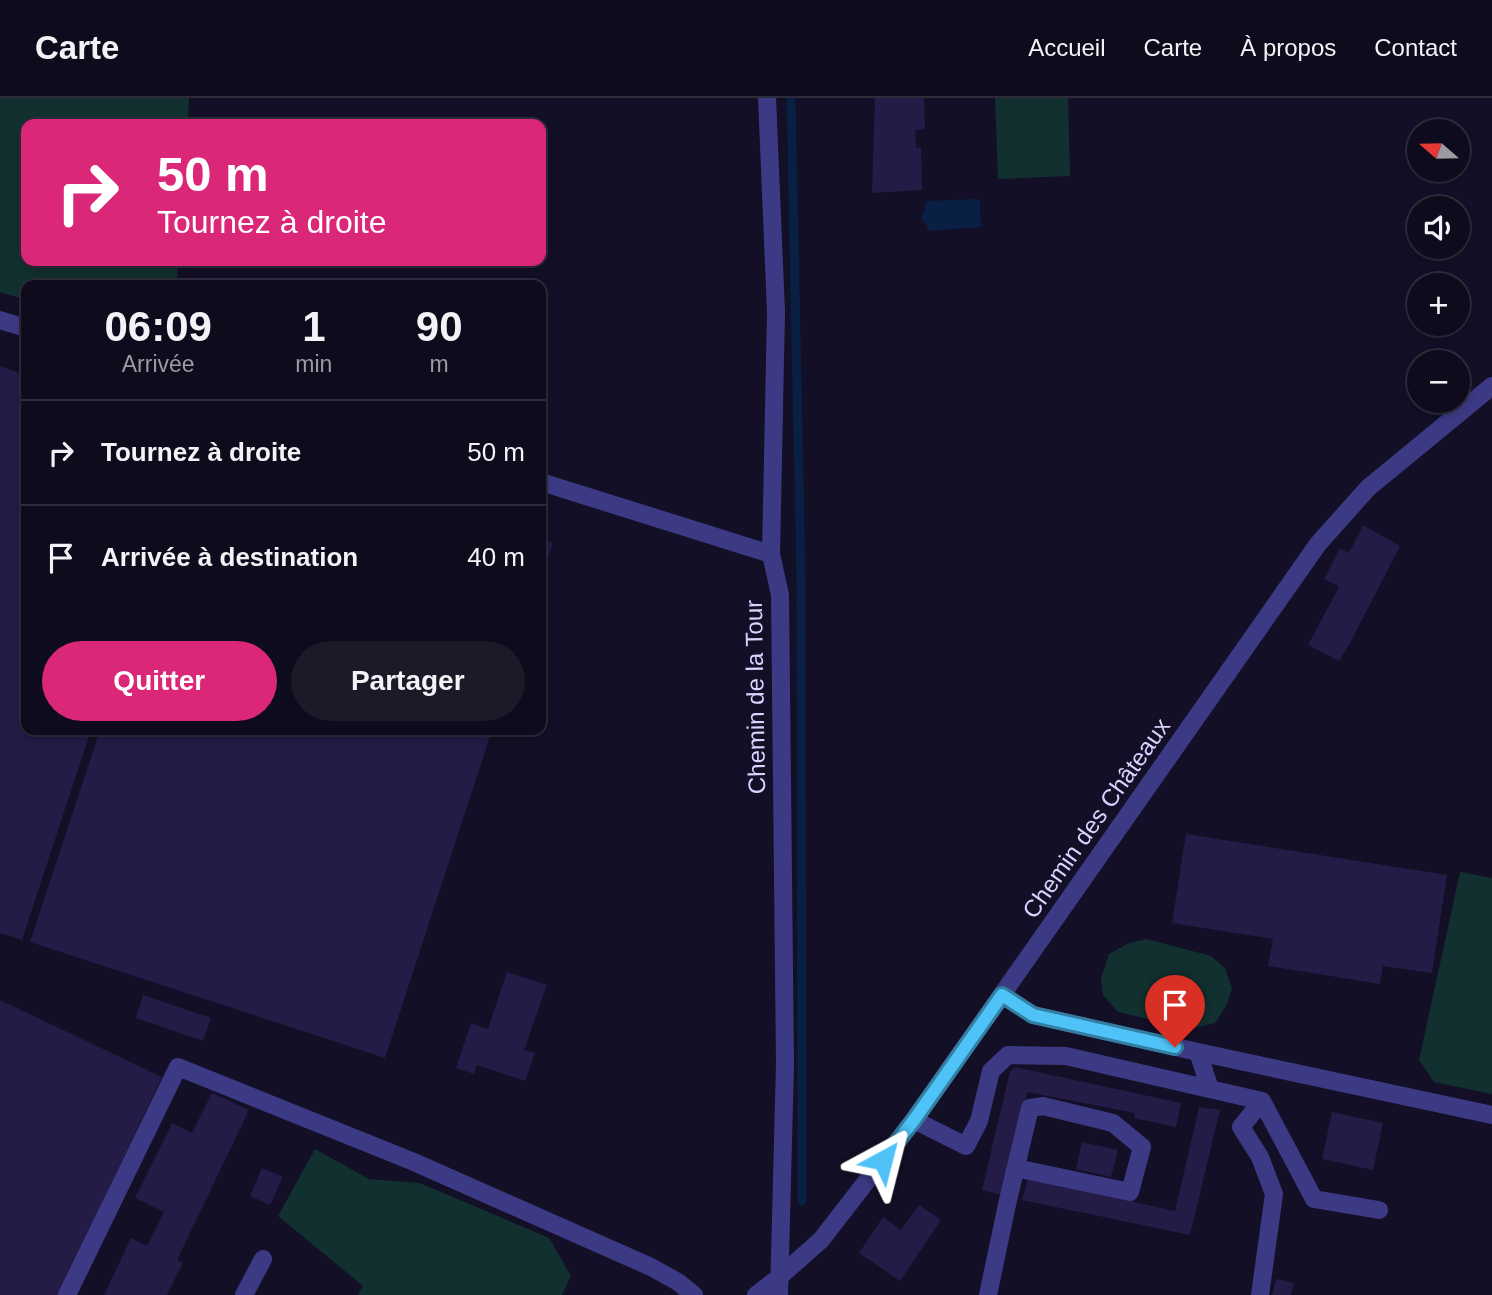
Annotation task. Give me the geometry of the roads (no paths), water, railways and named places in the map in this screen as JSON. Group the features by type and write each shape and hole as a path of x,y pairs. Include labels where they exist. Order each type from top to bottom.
{"street":[{"name":"Chemin de la Tour","path":"767,98 776,312 771,554 780,595 785,1064 778,1287"},
{"path":"0,320 21,326"},
{"name":"Chemin des Châteaux","path":"756,1295 778,1287 821,1240 914,1120 1318,544 1368,488 1492,386"},
{"path":"546,484 771,554"},
{"path":"1002,995 1033,1015 1492,1115"},
{"path":"1199,1052 1210,1089"},
{"path":"914,1120 966,1146 979,1121 991,1071 1008,1055 1066,1056 1262,1101 1314,1199 1378,1210"},
{"path":"67,1295 178,1067 414,1161 651,1267 678,1282 694,1295"},
{"path":"1260,1295 1274,1195 1261,1157 1241,1127 1262,1101"},
{"path":"988,1295 1016,1168 1030,1108 1043,1106 1113,1123 1142,1147 1130,1192 1016,1168"},
{"path":"244,1295 264,1259"}],"water":[{"path":"980,199 981,227 928,231 922,220 926,201"}],"waterway":[{"path":"791,98 801,576 802,1201"}]}
